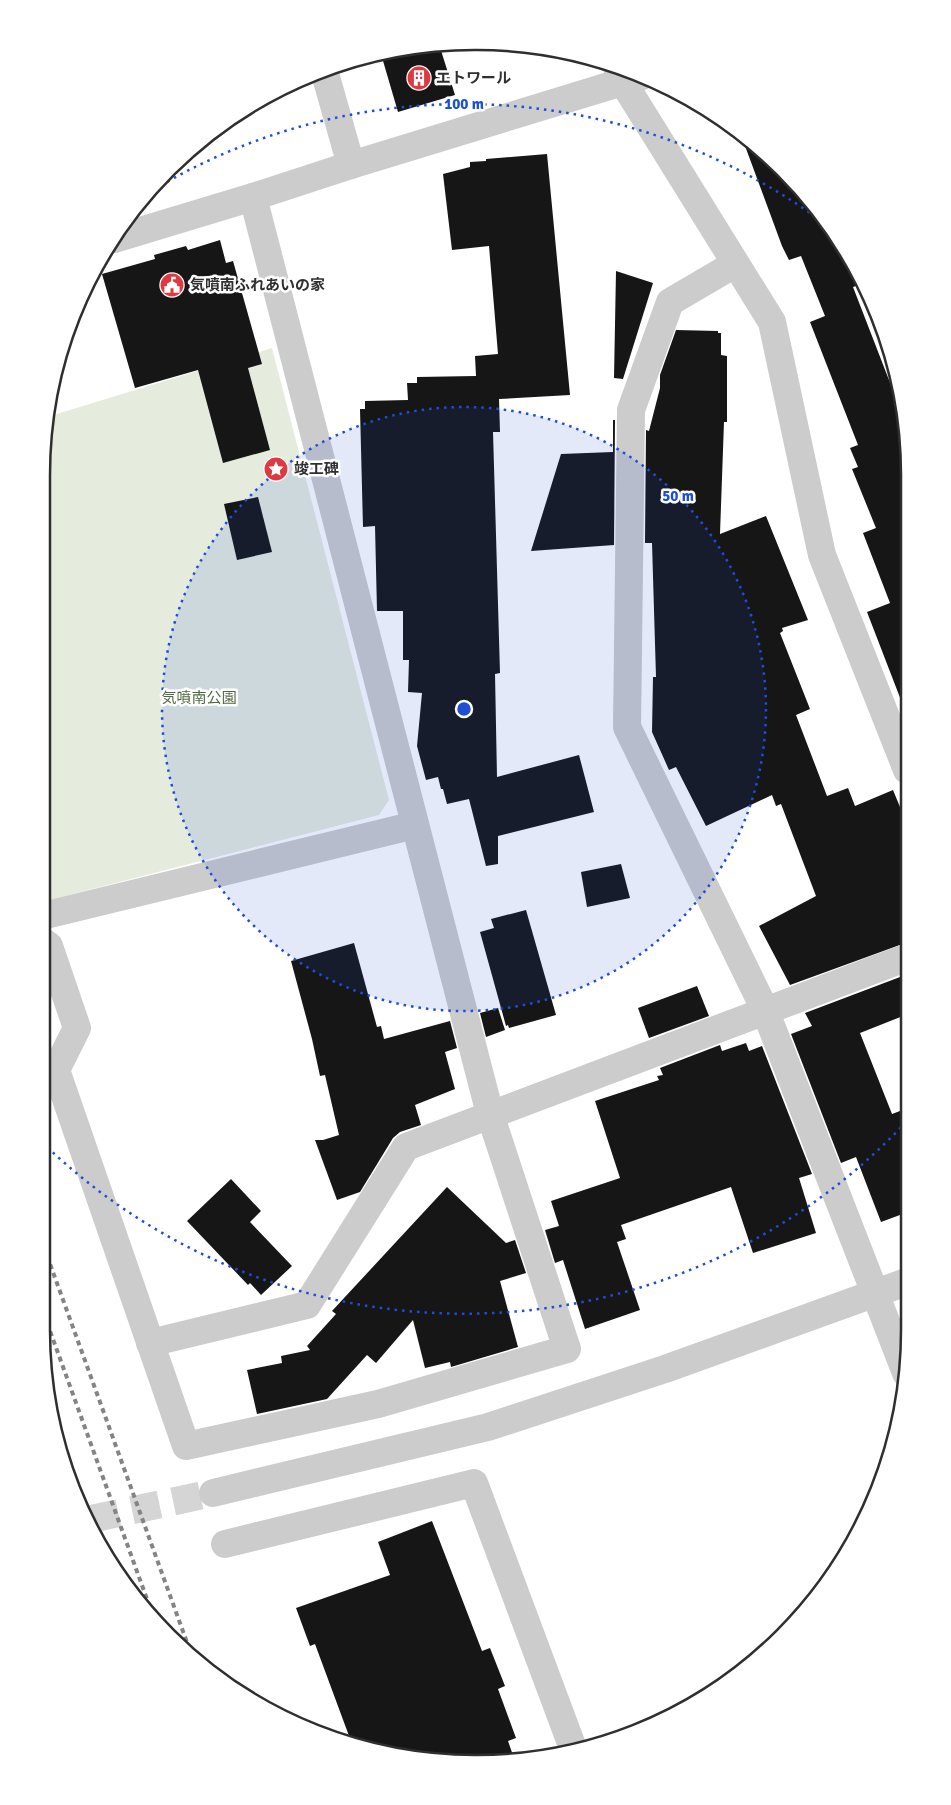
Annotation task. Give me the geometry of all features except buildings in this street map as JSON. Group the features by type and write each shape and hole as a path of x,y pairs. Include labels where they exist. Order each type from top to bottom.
{"street":[{"path":"326,77 351,164"},
{"path":"124,236 253,197 623,77"},
{"path":"630,79 734,264 772,322 822,554 901,755"},
{"path":"50,949 77,1028 56,1070 186,1446 378,1404 567,1349 490,1114 253,197"},
{"path":"734,264 670,302 631,410 627,727 765,1010 900,1357"},
{"path":"50,914 416,825"},
{"path":"150,1343 307,1304 406,1147 901,960"},
{"path":"213,1493 488,1426 665,1370 901,1284"},
{"path":"226,1544 474,1483 571,1744"}],"green space":[{"name":"気噴南公園","path":"272,348 389,800 379,815 50,900 50,476 55,415"}],"tunnel":[{"path":"94,1518 213,1493"}],"railway":[{"path":"50,1264 186,1641"},
{"path":"50,1331 147,1600"}],"place":[{"name":"エトワール","path":"419,78"},
{"name":"気噴南ふれあいの家","path":"172,285"},
{"name":"竣工碑","path":"276,469"}]}
